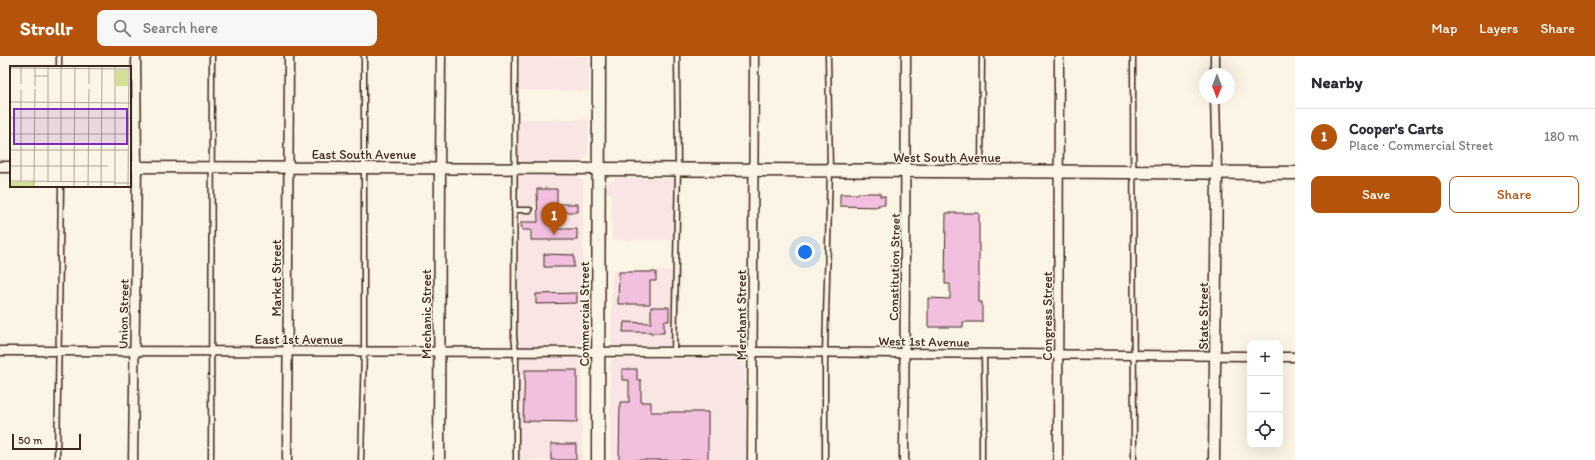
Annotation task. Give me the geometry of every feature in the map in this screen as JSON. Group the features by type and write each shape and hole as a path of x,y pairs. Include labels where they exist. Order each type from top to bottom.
{"main road":[{"name":"Commercial Street","path":"598,460 599,56"},
{"name":"West South Avenue","path":"599,169 1295,173"}],"street":[{"name":"Union Street","path":"133,460 133,167 136,56"},
{"name":"Market Street","path":"287,460 289,56"},
{"path":"440,168 441,56"},
{"name":"Merchant Street","path":"752,460 754,56"},
{"name":"Constitution Street","path":"904,460 906,56"},
{"name":"Congress Street","path":"1058,460 1060,171 1059,56"},
{"path":"1215,56 1215,68"},
{"path":"1215,104 1216,172"},
{"name":"East South Avenue","path":"133,167 599,169"},
{"name":"Mechanic Street","path":"439,460 440,168"},
{"name":"State Street","path":"1214,460 1216,172"},
{"name":"East 1st Avenue","path":"0,351 598,352"},
{"name":"West 1st Avenue","path":"598,352 825,352 1247,356"},
{"path":"1283,357 1295,357"}],"lane":[{"path":"59,56 60,66"},
{"path":"211,460 213,167 212,56"},
{"path":"361,460 364,351 364,56"},
{"path":"515,56 514,337 516,352 516,460"},
{"path":"674,352 678,169 677,56"},
{"path":"825,460 825,352 830,170 828,56"},
{"path":"982,56 982,171"},
{"path":"1133,56 1134,460"},
{"path":"57,460 60,351 60,187"},
{"path":"514,210 530,210"},
{"path":"982,460 982,436 985,426 984,354"}],"shaded area":[{"path":"513,56 589,56 589,91 513,90"},
{"path":"513,119 588,119 588,150 586,157 581,161 574,162 513,162"},
{"path":"513,175 574,176 581,179 583,182 583,337 575,346 512,346"},
{"path":"616,178 682,178 681,240 612,240 611,194 606,191 609,182"},
{"path":"612,271 681,271 679,346 612,345"},
{"path":"512,357 577,357 582,359 582,460 512,460"},
{"path":"617,358 738,359 743,361 745,366 746,460 610,460 610,365 613,360"}],"building":[{"path":"537,189 557,189 557,204 578,204 578,212 557,212 557,229 577,229 577,240 531,240 531,230 522,230 521,222 538,222"},
{"path":"880,193 880,196 885,196 885,205 878,205 878,207 840,206 840,194"},
{"path":"946,213 979,213 979,302 982,302 982,322 963,322 963,327 928,327 928,298 950,299 950,284 945,284"},
{"path":"544,254 574,255 574,267 544,267"},
{"path":"619,272 656,272 656,281 650,281 650,304 618,304"},
{"path":"577,293 577,303 536,304 536,294"},
{"path":"651,307 669,307 669,321 664,321 664,333 623,332 624,322 651,323"},
{"path":"622,369 637,369 637,380 641,380 641,402 651,402 651,412 708,412 708,460 619,460 620,402 629,402 629,380 622,380"},
{"path":"525,370 577,370 577,422 523,421"},
{"path":"551,444 576,444 576,460 551,460"}],"place":[{"name":"Cooper's Carts","path":"554,235"}]}
